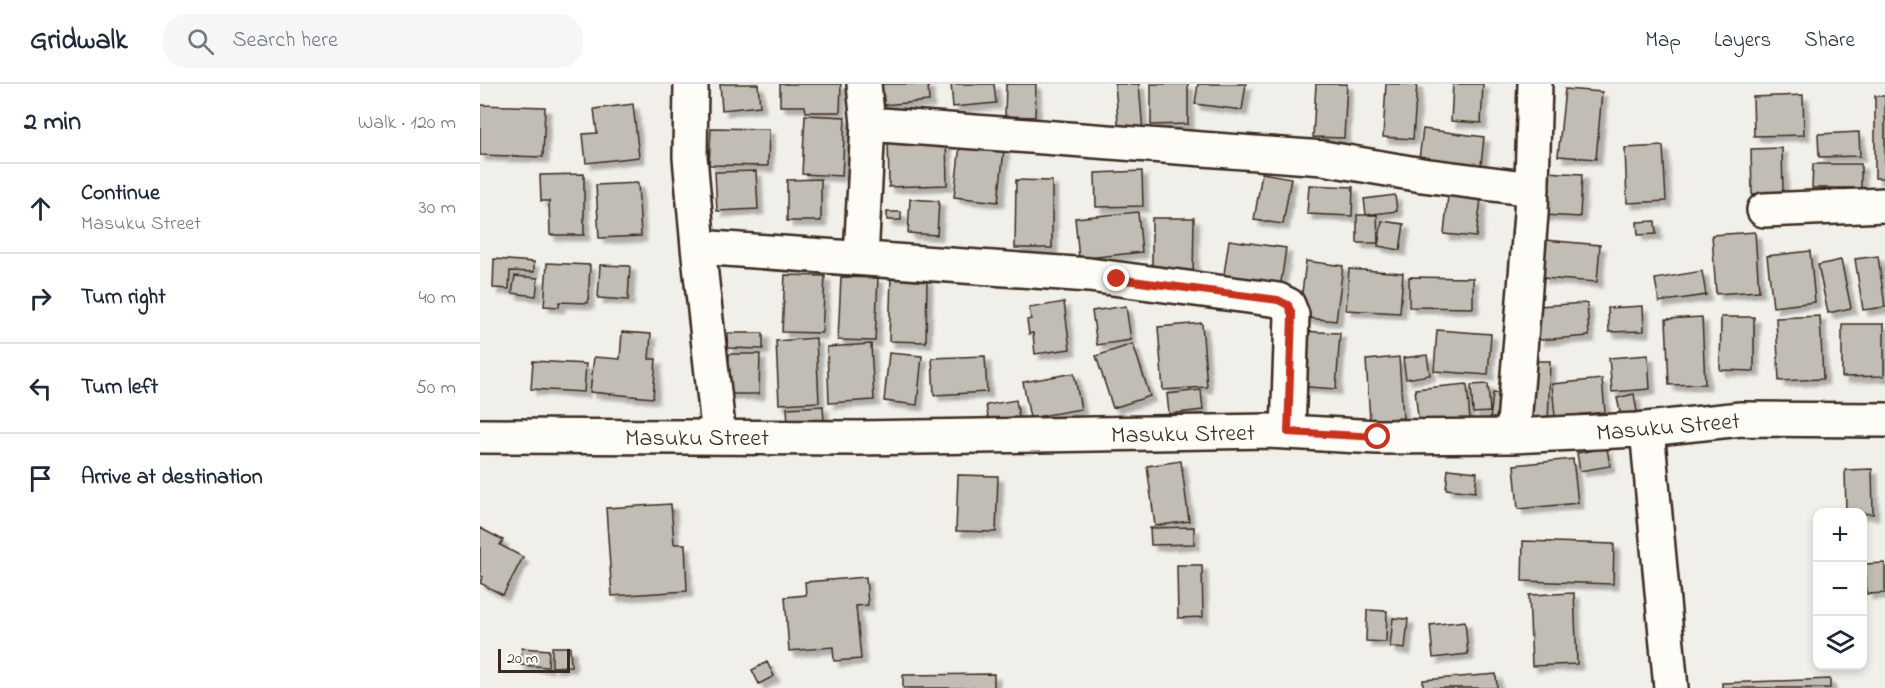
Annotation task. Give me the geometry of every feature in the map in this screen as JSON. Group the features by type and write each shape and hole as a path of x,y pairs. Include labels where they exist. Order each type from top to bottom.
{"street":[{"path":"691,84 690,158 719,437"},
{"path":"861,258 868,124 864,84"},
{"path":"1513,436 1532,189 1535,84"},
{"path":"868,124 1323,158 1422,176 1532,189"},
{"path":"1764,210 1885,205"},
{"path":"698,247 1089,275 1278,300 1288,305 1292,315 1288,432"},
{"name":"Masuku Street","path":"480,436 858,438 1268,431 1378,437 1513,436 1647,429 1741,419 1885,420"},
{"path":"1647,429 1671,688"}],"building":[{"path":"720,84 758,84 760,106 722,110"},
{"path":"780,84 841,84 840,112 806,112 805,106 780,106"},
{"path":"869,84 928,84 929,101 871,106"},
{"path":"951,84 994,84 996,103 953,107"},
{"path":"1006,84 1036,84 1035,117 1005,116"},
{"path":"1115,84 1139,84 1143,132 1119,134"},
{"path":"1151,84 1188,84 1188,124 1151,125"},
{"path":"1198,84 1246,84 1242,110 1195,104"},
{"path":"1316,84 1347,84 1344,138 1313,137"},
{"path":"1386,84 1417,84 1413,139 1383,137"},
{"path":"1453,84 1483,84 1481,123 1451,121"},
{"path":"1565,89 1602,92 1596,159 1558,156"},
{"path":"1803,95 1804,135 1754,136 1753,97"},
{"path":"1875,96 1885,96 1885,178 1875,178"},
{"path":"633,104 639,157 586,163 583,134 597,133 594,109"},
{"path":"480,105 545,107 543,157 480,155"},
{"path":"805,115 845,117 842,176 802,174"},
{"path":"711,128 769,129 768,166 709,165"},
{"path":"1423,129 1484,137 1480,174 1418,166"},
{"path":"1859,132 1860,156 1819,157 1818,134"},
{"path":"946,137 947,185 889,187 888,138"},
{"path":"960,145 1004,150 998,202 954,197"},
{"path":"1663,146 1666,201 1627,203 1625,148"},
{"path":"1782,148 1783,193 1752,194 1751,149"},
{"path":"1813,164 1861,164 1861,188 1812,188"},
{"path":"756,171 758,209 717,211 715,172"},
{"path":"1142,171 1143,206 1096,207 1095,173"},
{"path":"1545,172 1582,174 1580,217 1543,215"},
{"path":"1262,173 1291,178 1283,224 1254,220"},
{"path":"584,174 584,235 550,235 549,201 541,201 540,175"},
{"path":"821,179 821,221 787,221 787,180"},
{"path":"1016,180 1052,181 1052,248 1015,248"},
{"path":"638,183 641,236 599,238 596,185"},
{"path":"1309,185 1353,187 1352,216 1307,214"},
{"path":"1395,195 1397,211 1366,215 1364,199"},
{"path":"1448,195 1481,199 1476,237 1444,234"},
{"path":"910,199 939,201 937,235 908,233"},
{"path":"887,212 901,212 901,220 887,220"},
{"path":"1138,212 1142,252 1079,259 1075,218"},
{"path":"1357,215 1377,215 1378,243 1357,243"},
{"path":"1152,218 1194,218 1193,276 1152,277"},
{"path":"1382,221 1404,224 1400,250 1378,246"},
{"path":"1655,221 1656,234 1638,235 1637,222"},
{"path":"1755,232 1759,291 1716,294 1712,235"},
{"path":"1229,240 1286,248 1280,289 1223,281"},
{"path":"1545,240 1600,245 1597,282 1542,278"},
{"path":"1810,251 1815,302 1773,307 1767,256"},
{"path":"1878,256 1885,307 1863,310 1855,259"},
{"path":"494,259 534,262 534,272 510,271 509,289 493,288"},
{"path":"1841,260 1851,308 1828,313 1818,265"},
{"path":"1306,261 1343,266 1336,321 1299,317"},
{"path":"547,263 590,265 588,303 559,302 559,307 544,306"},
{"path":"600,265 630,266 628,300 598,298"},
{"path":"1349,269 1403,273 1400,313 1346,310"},
{"path":"1702,271 1706,295 1659,302 1655,279"},
{"path":"785,275 825,276 822,333 782,332"},
{"path":"515,276 538,278 536,296 512,293"},
{"path":"841,277 878,278 875,341 838,340"},
{"path":"891,277 927,279 926,342 889,341"},
{"path":"1409,277 1473,278 1473,308 1409,307"},
{"path":"1064,302 1070,349 1035,354 1033,333 1029,334 1027,320 1031,319 1029,308"},
{"path":"1587,303 1589,336 1539,340 1537,306"},
{"path":"1126,306 1131,340 1097,345 1092,311"},
{"path":"1643,306 1644,331 1609,332 1608,308"},
{"path":"1820,316 1823,379 1779,381 1776,318"},
{"path":"1702,317 1705,384 1669,385 1666,319"},
{"path":"1721,317 1754,317 1754,371 1720,370"},
{"path":"1202,323 1207,387 1163,390 1158,327"},
{"path":"1842,324 1884,324 1884,376 1842,377"},
{"path":"1437,330 1491,334 1488,375 1434,371"},
{"path":"1299,331 1340,333 1336,389 1295,386"},
{"path":"622,332 651,334 649,359 656,359 653,398 590,392 594,357 620,359"},
{"path":"728,333 763,333 763,349 727,348"},
{"path":"816,338 819,402 779,404 776,341"},
{"path":"871,344 874,400 829,403 827,347"},
{"path":"1133,344 1150,396 1113,408 1096,356"},
{"path":"889,353 922,356 917,405 884,401"},
{"path":"729,354 760,354 759,394 728,394"},
{"path":"1427,355 1430,375 1406,379 1403,358"},
{"path":"1648,355 1650,389 1612,392 1609,358"},
{"path":"985,356 987,392 934,395 932,358"},
{"path":"1399,357 1403,418 1370,420 1366,360"},
{"path":"533,361 586,364 584,392 531,389"},
{"path":"1525,361 1550,361 1548,425 1523,425"},
{"path":"1074,373 1081,409 1030,418 1023,382"},
{"path":"1602,379 1605,412 1555,417 1552,384"},
{"path":"1467,384 1470,421 1419,426 1415,389"},
{"path":"1488,384 1490,412 1473,413 1471,385"},
{"path":"1201,390 1203,410 1169,414 1167,394"},
{"path":"1493,393 1506,394 1504,421 1490,420"},
{"path":"1634,394 1637,412 1621,416 1617,398"},
{"path":"1016,400 1019,418 989,423 986,405"},
{"path":"823,406 824,422 788,425 787,408"},
{"path":"1607,448 1610,466 1580,471 1577,453"},
{"path":"1573,459 1578,503 1518,509 1514,465"},
{"path":"1181,461 1189,521 1155,526 1147,466"},
{"path":"1448,469 1477,472 1475,492 1446,489"},
{"path":"1872,469 1873,514 1867,514 1867,508 1846,508 1845,470"},
{"path":"958,475 998,476 996,532 956,531"},
{"path":"671,504 674,544 685,544 687,591 612,596 606,508"},
{"path":"1194,527 1194,544 1151,545 1150,528"},
{"path":"480,528 503,540 500,545 523,557 503,595 480,583 483,577 480,575"},
{"path":"1523,541 1614,544 1613,584 1522,581"},
{"path":"1885,563 1885,593 1867,594 1867,564"},
{"path":"1177,565 1202,565 1203,617 1178,618"},
{"path":"866,577 868,605 856,606 861,659 834,661 833,647 789,651 785,597 806,595 805,582"},
{"path":"1574,593 1577,664 1532,666 1529,595"},
{"path":"1367,610 1387,611 1386,642 1366,641"},
{"path":"1393,618 1408,619 1405,649 1390,647"},
{"path":"1465,621 1468,654 1433,658 1430,625"},
{"path":"552,647 570,647 571,666 552,667"},
{"path":"522,648 549,650 548,667 520,665"},
{"path":"767,662 774,676 759,684 752,670"},
{"path":"994,674 994,688 903,688 903,675"},
{"path":"1496,674 1497,688 1423,688 1423,680"},
{"path":"1830,679 1830,688 1722,688 1722,683"}],"route":[{"path":"1117,279 1278,300 1288,305 1292,315 1288,432 1378,437"}]}
